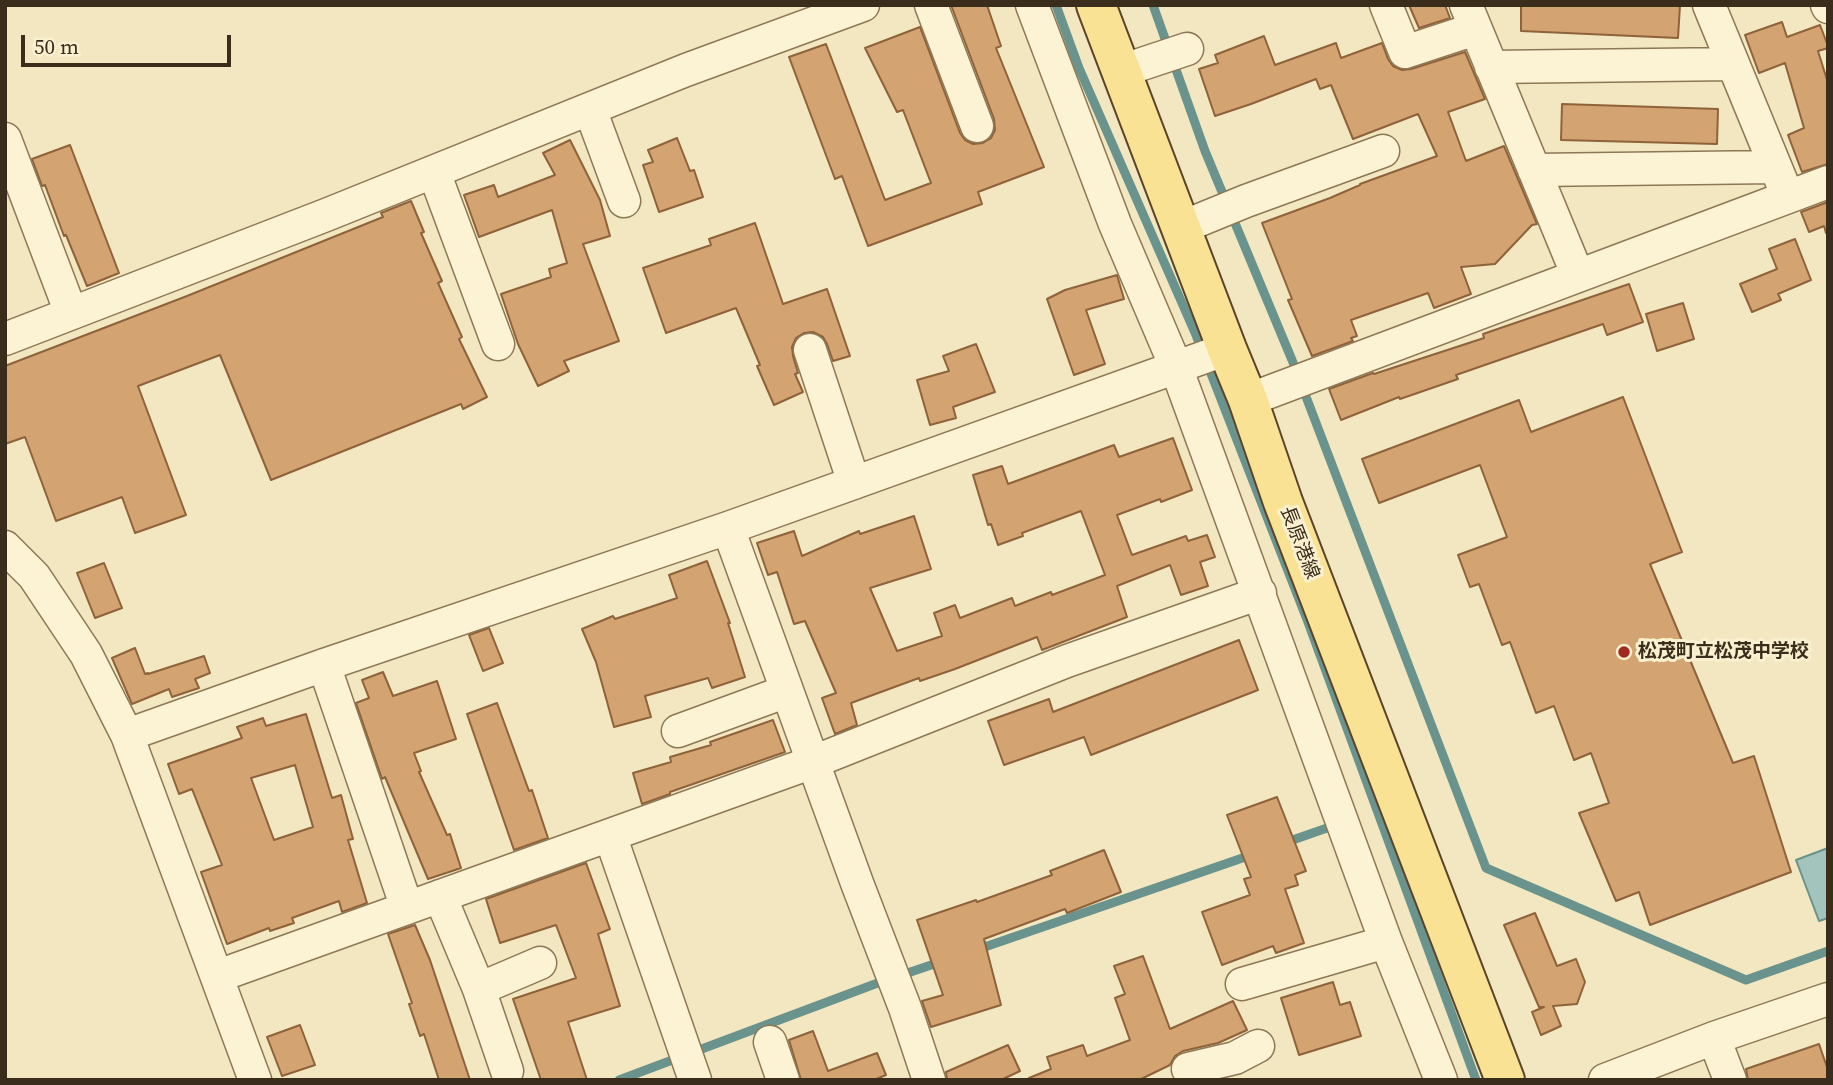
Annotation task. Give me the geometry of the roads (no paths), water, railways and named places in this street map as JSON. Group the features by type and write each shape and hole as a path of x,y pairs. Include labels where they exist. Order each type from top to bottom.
{"main road":[{"name":"長原港線","path":"1096,5 1505,1080"}],"street":[{"path":"5,339 434,172 686,70 863,5"},
{"path":"931,5 976,126"},
{"path":"1032,5 1115,224 1176,367 1385,942 1441,1080"},
{"path":"1386,5 1405,52 1471,17 1578,276"},
{"path":"1709,5 1788,197"},
{"path":"1121,71 1187,49"},
{"path":"1491,67 1733,64"},
{"path":"590,109 624,201"},
{"path":"12,133 71,313"},
{"path":"1180,228 1383,151"},
{"path":"1534,170 1775,167"},
{"path":"434,172 498,344"},
{"path":"1248,400 1828,182"},
{"path":"127,736 324,665 727,528 1227,349"},
{"path":"810,350 854,483"},
{"path":"727,528 905,1008 929,1080"},
{"path":"5,547 34,576 86,654 127,736 255,1080"},
{"path":"218,976 813,762 1067,661 1260,593"},
{"path":"324,665 407,908"},
{"path":"678,731 787,691"},
{"path":"610,835 695,1080"},
{"path":"440,896 479,989 507,1071"},
{"path":"1241,984 1385,942"},
{"path":"479,989 540,964"},
{"path":"1605,1080 1714,1038 1828,999"},
{"path":"1714,1038 1730,1080"},
{"path":"770,1042 783,1080"},
{"path":"1188,1069 1245,1061"}],"water":[{"path":"1828,848 1828,918 1819,921 1796,860"}],"waterway":[{"path":"1056,5 1079,68 1196,335 1308,622 1476,1080"},
{"path":"1153,5 1205,151 1292,360 1486,868 1746,980 1828,951"},
{"path":"1284,843 1327,828"},
{"path":"976,950 1254,854"},
{"path":"619,1080 943,961"}],"place":[{"name":"松茂町立松茂中学校","path":"1624,652"}]}
